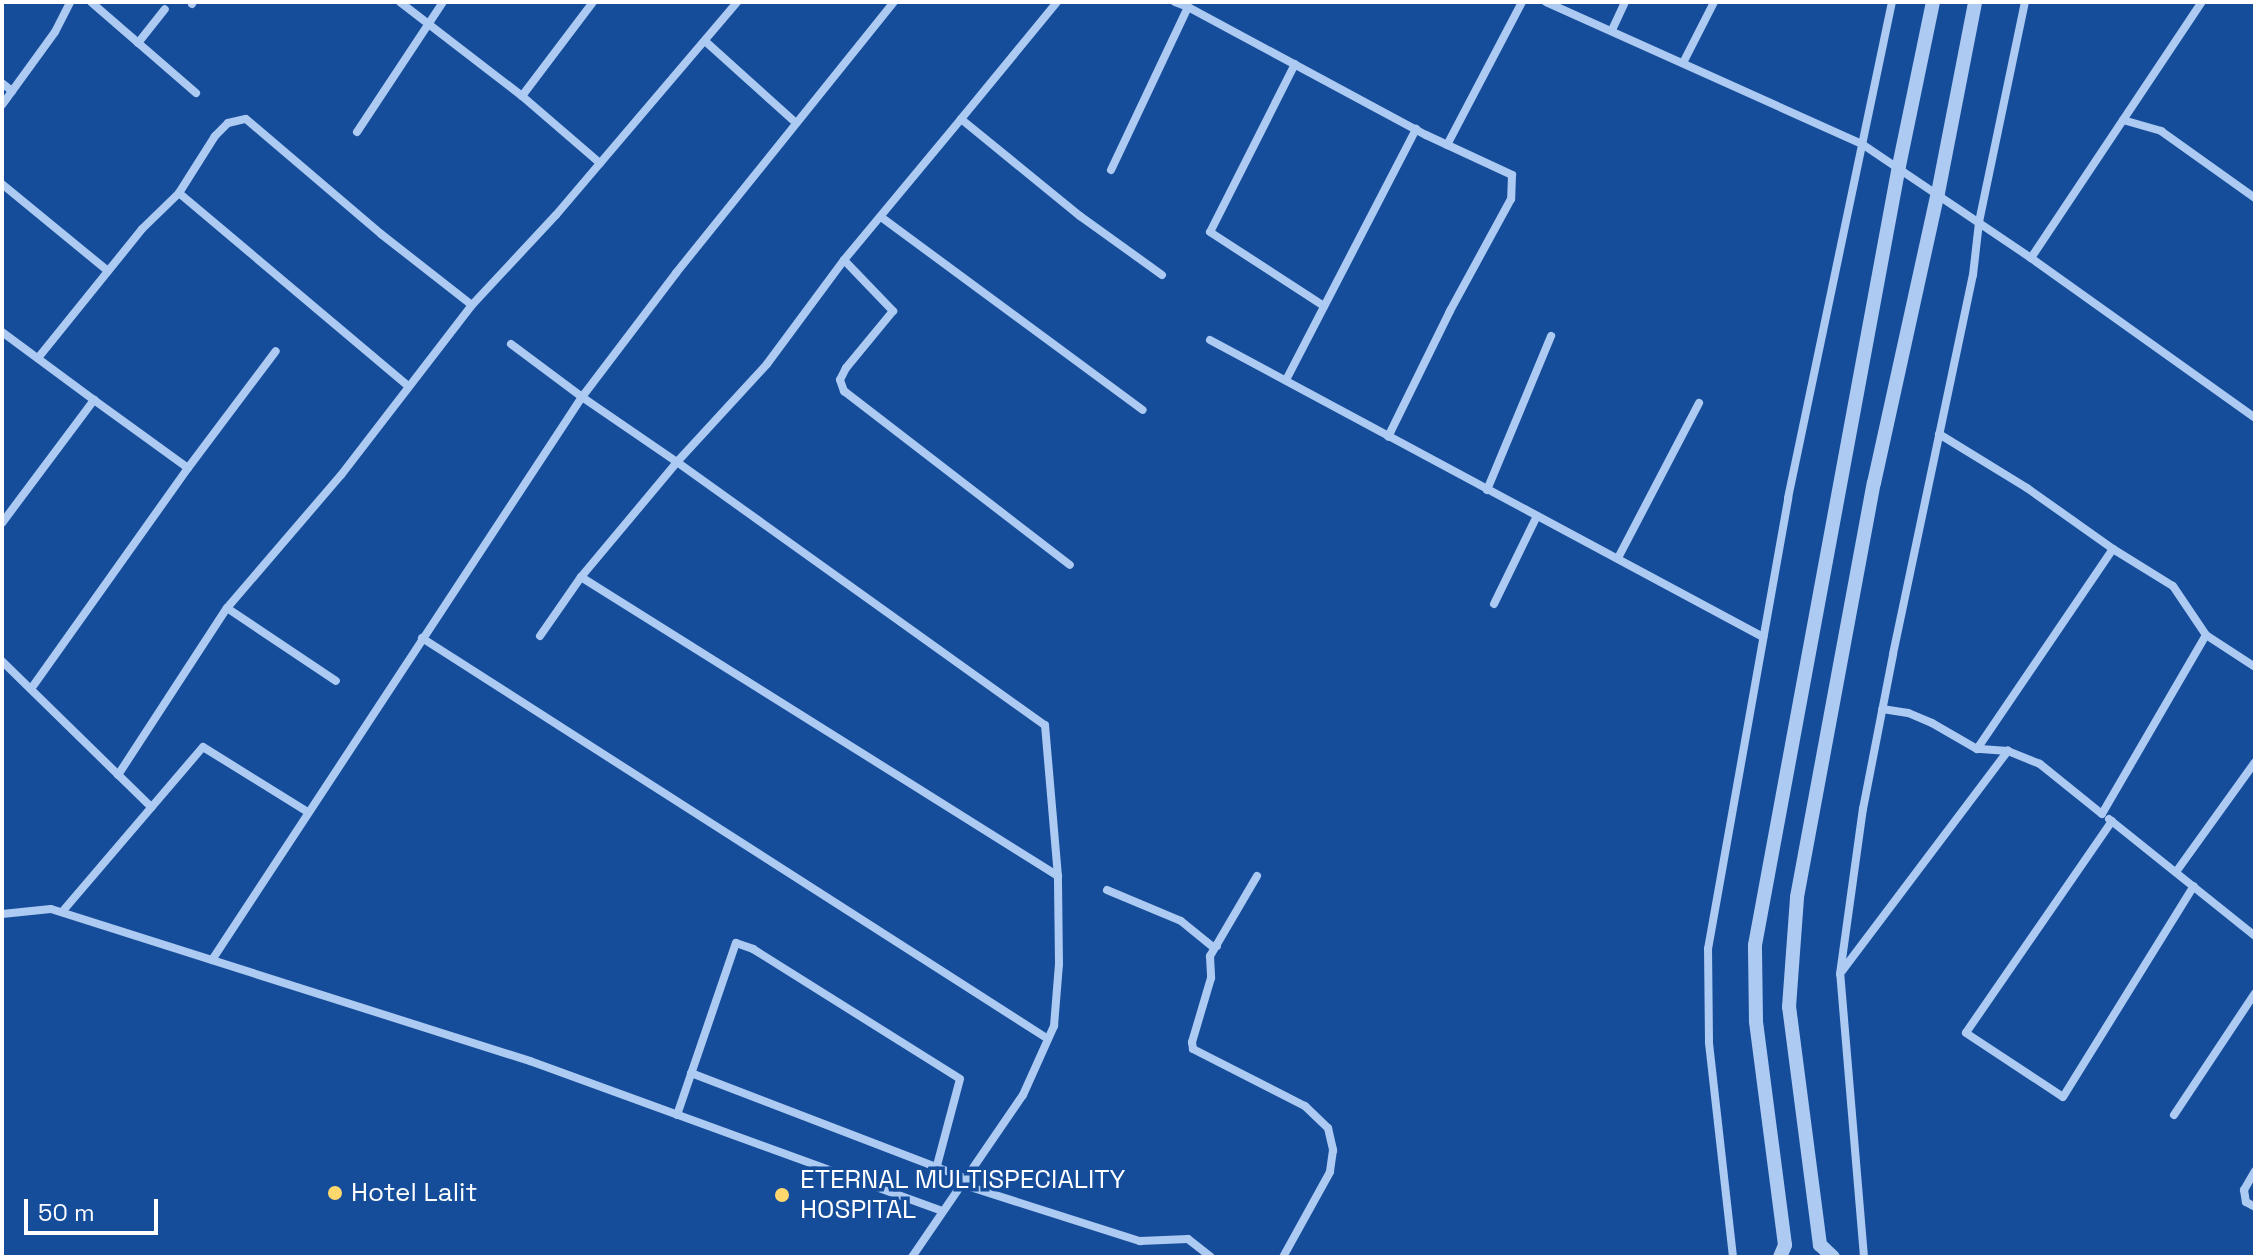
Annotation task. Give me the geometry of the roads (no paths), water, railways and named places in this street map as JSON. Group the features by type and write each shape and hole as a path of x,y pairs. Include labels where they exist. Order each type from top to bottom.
{"street":[{"path":"2,105 55,32 70,2"},
{"path":"91,2 196,93"},
{"path":"400,2 522,96 600,163"},
{"path":"357,132 443,2"},
{"path":"522,96 593,2"},
{"path":"118,775 227,608 341,475 472,305 600,163 737,2"},
{"path":"212,960 582,397 894,2"},
{"path":"540,636 581,577 677,462 767,364 844,260 1057,2"},
{"path":"1175,2 1447,145 1512,175 1511,199 1450,311 1388,437"},
{"path":"1447,145 1522,2"},
{"path":"1546,2 1684,61 1862,144 1938,193 2255,418"},
{"path":"1612,30 1625,2"},
{"path":"1684,61 1714,2"},
{"path":"1733,1257 1709,1042 1708,949 1763,637 1892,2"},
{"path":"1780,1257 1785,1245 1756,1021 1755,945 1899,166 1933,2"},
{"path":"1833,1257 1820,1245 1789,1007 1797,897 1874,483 1938,193 1975,2"},
{"path":"1864,1257 1840,974 1863,809 1882,709 1973,275 1979,222 2025,2"},
{"path":"2031,258 2202,2"},
{"path":"1111,170 1188,7"},
{"path":"138,43 165,9"},
{"path":"705,41 796,123"},
{"path":"1295,64 1210,232 1324,306"},
{"path":"2,83 12,91"},
{"path":"38,358 108,271 179,193 215,136 228,123 246,119 381,234 472,305"},
{"path":"961,119 1080,216 1162,275"},
{"path":"2123,120 2161,131 2255,198"},
{"path":"1286,380 1416,129"},
{"path":"2,184 108,271"},
{"path":"179,193 408,386"},
{"path":"881,217 1143,410"},
{"path":"844,260 893,311 846,368 840,380 844,391 1070,565"},
{"path":"2,332 188,468"},
{"path":"1487,490 1551,336"},
{"path":"1210,340 1763,637"},
{"path":"511,344 1045,725 1058,876 1059,964 1054,1026 1023,1095 912,1257"},
{"path":"31,689 188,468 276,351"},
{"path":"2,523 94,400"},
{"path":"1618,558 1699,403"},
{"path":"1939,434 2027,488 2113,549 2173,586 2206,635 2255,667"},
{"path":"1494,604 1537,516"},
{"path":"1977,749 2113,549"},
{"path":"581,577 1058,876"},
{"path":"227,608 336,681"},
{"path":"2102,814 2206,635"},
{"path":"422,638 1048,1039"},
{"path":"2,661 151,807"},
{"path":"1882,709 1908,713 1932,723 1977,749 2008,751 2040,764 2255,936"},
{"path":"62,912 203,747 308,812"},
{"path":"1840,974 2008,751"},
{"path":"2176,872 2255,762"},
{"path":"2112,821 1966,1033 2063,1097 2194,886"},
{"path":"1257,876 1210,956 1211,978 1193,1049 1305,1106 1330,1133 1333,1150 1330,1172 1283,1257"},
{"path":"1107,890 1181,921 1213,947 1217,946"},
{"path":"2,914 51,909 62,912 530,1061 942,1211"},
{"path":"677,1115 736,943 753,949 960,1079 936,1169"},
{"path":"2174,1115 2255,993"},
{"path":"691,1073 966,1182 1140,1241 1188,1239 1211,1257"},
{"path":"2255,1171 2244,1190 2246,1202 2255,1207"}],"place":[{"name":"Hotel Lalit","path":"335,1193"},
{"name":"ETERNAL MULTISPECIALITY HOSPITAL","path":"782,1195"}]}
